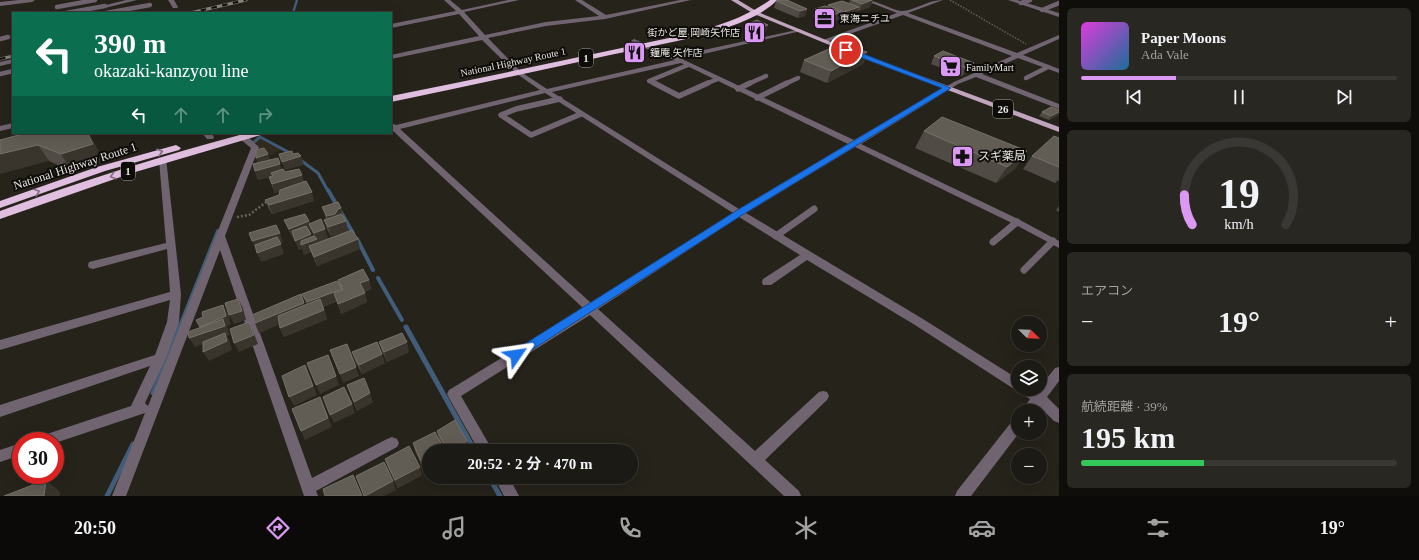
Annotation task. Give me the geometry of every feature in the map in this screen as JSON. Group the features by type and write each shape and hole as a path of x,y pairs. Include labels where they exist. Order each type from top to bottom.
{"highway":[{"name":"National Highway Route 1","path":"753,10 761,0"},
{"name":"National Highway Route 1","path":"392,99 637,43 734,23 753,10 774,0"},
{"name":"National Highway Route 1","path":"392,93 517,71"},
{"name":"National Highway Route 1","path":"0,215 65,191 217,143 254,134"},
{"name":"National Highway Route 1","path":"0,205 101,169 208,135"}],"main road":[{"name":"26","path":"734,0 753,10 825,41 1059,130"}],"street":[{"path":"0,4 32,0"},
{"path":"104,3 134,0"},
{"path":"171,0 175,6"},
{"path":"447,0 460,11 517,71 546,91 739,213 919,322 1011,381"},
{"path":"392,26 516,0"},
{"path":"578,0 605,17"},
{"path":"392,58 546,24 605,17 688,0"},
{"path":"867,0 1059,71"},
{"path":"825,41 940,0"},
{"path":"1012,0 1059,15"},
{"path":"392,126 679,60 799,30"},
{"path":"482,444 453,394 590,309 739,213 947,88 1059,37"},
{"path":"637,43 679,60 1017,222 1056,243"},
{"path":"0,64 12,61"},
{"path":"976,74 1059,107"},
{"path":"0,129 12,125"},
{"path":"392,126 794,496"},
{"path":"119,496 255,147 243,137"},
{"path":"136,409 160,358 173,322 176,294 163,160"},
{"path":"220,235 310,492 392,443"},
{"path":"93,266 171,245"},
{"path":"767,282 807,255"},
{"path":"0,346 176,294"},
{"path":"0,411 160,358"},
{"path":"1034,404 1059,372"},
{"path":"755,460 823,396"},
{"path":"1036,396 1059,417"},
{"path":"64,434 136,409 154,407"},
{"path":"962,496 1011,433"},
{"path":"0,456 12,452"},
{"path":"505,484 512,496"}],"lane":[{"path":"57,7 95,0"},
{"path":"1021,3 1030,0"},
{"path":"70,12 104,3"},
{"path":"1042,10 1059,3"},
{"path":"112,12 150,4"},
{"path":"0,39 8,37"},
{"path":"688,65 649,81 679,96 718,79"},
{"path":"1026,78 1048,67"},
{"path":"0,74 12,71"},
{"path":"738,89 766,76"},
{"path":"758,98 798,78"},
{"path":"560,99 516,109 502,115 532,135 581,114"},
{"path":"776,236 814,209"},
{"path":"993,242 1017,222"},
{"path":"1024,270 1056,243"}],"path":[{"path":"950,0 1033,48"},
{"path":"226,219 249,215 266,201 271,199"}],"shaded area":[{"path":"259,140 263,140 281,150 269,156 254,159 258,145 256,143"}],"building":[{"path":"787,0 807,9 800,11 776,1"},
{"path":"852,0 872,0 862,4"},
{"path":"842,1 859,7 844,12 828,5"},
{"path":"825,6 841,12 831,16 815,9"},
{"path":"757,20 768,25 756,30 745,25"},
{"path":"840,44 867,52 831,71 804,60"},
{"path":"636,45 644,49 635,52 627,47"},
{"path":"943,51 974,63 966,68 934,56"},
{"path":"1051,107 1059,110 1059,112 1051,116 1042,112"},
{"path":"942,117 1027,151 1007,167 924,131"},
{"path":"22,134 88,134 93,144 61,154 38,145 0,154 0,140"},
{"path":"1054,136 1059,138 1059,167 1032,156"},
{"path":"264,148 268,154 256,158 256,150"},
{"path":"292,151 292,154 298,153 301,156 282,162 279,154"},
{"path":"278,158 280,164 255,171 253,164"},
{"path":"283,169 285,172 299,169 302,175 272,184 269,177 273,176 271,173"},
{"path":"306,181 312,192 269,205 265,200 279,195 280,190"},
{"path":"338,202 341,208 338,209 335,214 327,216 322,207"},
{"path":"305,214 309,221 289,229 284,220"},
{"path":"342,214 346,221 328,227 324,220"},
{"path":"321,219 325,229 314,233 309,224"},
{"path":"276,225 280,233 252,241 249,233"},
{"path":"306,226 311,234 295,241 292,231"},
{"path":"352,230 358,239 314,257 309,246"},
{"path":"314,236 317,239 301,245 301,241"},
{"path":"277,237 281,244 257,253 255,245"},
{"path":"363,269 369,280 360,283 365,293 338,304 334,293 343,290 338,280"},
{"path":"337,281 342,289 307,302 302,294"},
{"path":"301,294 304,303 255,323 252,315"},
{"path":"238,299 242,311 229,315 225,303"},
{"path":"320,299 324,310 280,328 278,316"},
{"path":"223,305 226,316 200,327 196,320 203,317 202,312"},
{"path":"223,319 225,326 189,338 188,332"},
{"path":"249,322 254,335 234,343 230,329"},
{"path":"225,333 227,341 203,352 203,342"},
{"path":"402,333 407,342 384,352 379,342"},
{"path":"377,342 382,354 359,365 352,352"},
{"path":"347,344 356,367 340,374 330,350"},
{"path":"328,355 336,376 316,385 307,363"},
{"path":"305,365 313,386 289,397 282,376"},
{"path":"364,378 370,393 354,402 347,385"},
{"path":"344,387 352,404 330,415 323,397"},
{"path":"320,397 328,418 301,431 292,409"},
{"path":"455,420 467,441 461,444 444,444 437,431"},
{"path":"435,432 441,444 422,444 422,463 413,443"},
{"path":"409,446 420,467 395,480 385,459"},
{"path":"384,462 393,481 364,496 356,476"},
{"path":"353,475 362,496 325,496 323,489"},
{"path":"36,484 46,484 44,496 4,496"}],"waterway":[{"path":"293,12 297,0"},
{"path":"254,142 260,137 292,154"},
{"path":"299,159 318,173 328,191"},
{"path":"328,190 353,233"},
{"path":"180,326 218,231"},
{"path":"357,239 373,270"},
{"path":"378,278 402,320"},
{"path":"153,393 180,325"},
{"path":"406,327 471,444"},
{"path":"107,496 133,444"},
{"path":"493,484 500,496"}],"railway":[{"path":"194,12 246,0"},
{"path":"0,59 12,56"}],"place":[{"name":"東海ニチユ","path":"824,18"},
{"name":"街かど屋 岡崎矢作店","path":"755,32"},
{"name":"鐘庵 矢作店","path":"635,52"},
{"name":"FamilyMart","path":"950,67"},
{"name":"スギ薬局","path":"963,156"}],"route":[{"path":"516,355 739,213 947,88 846,50"}]}
